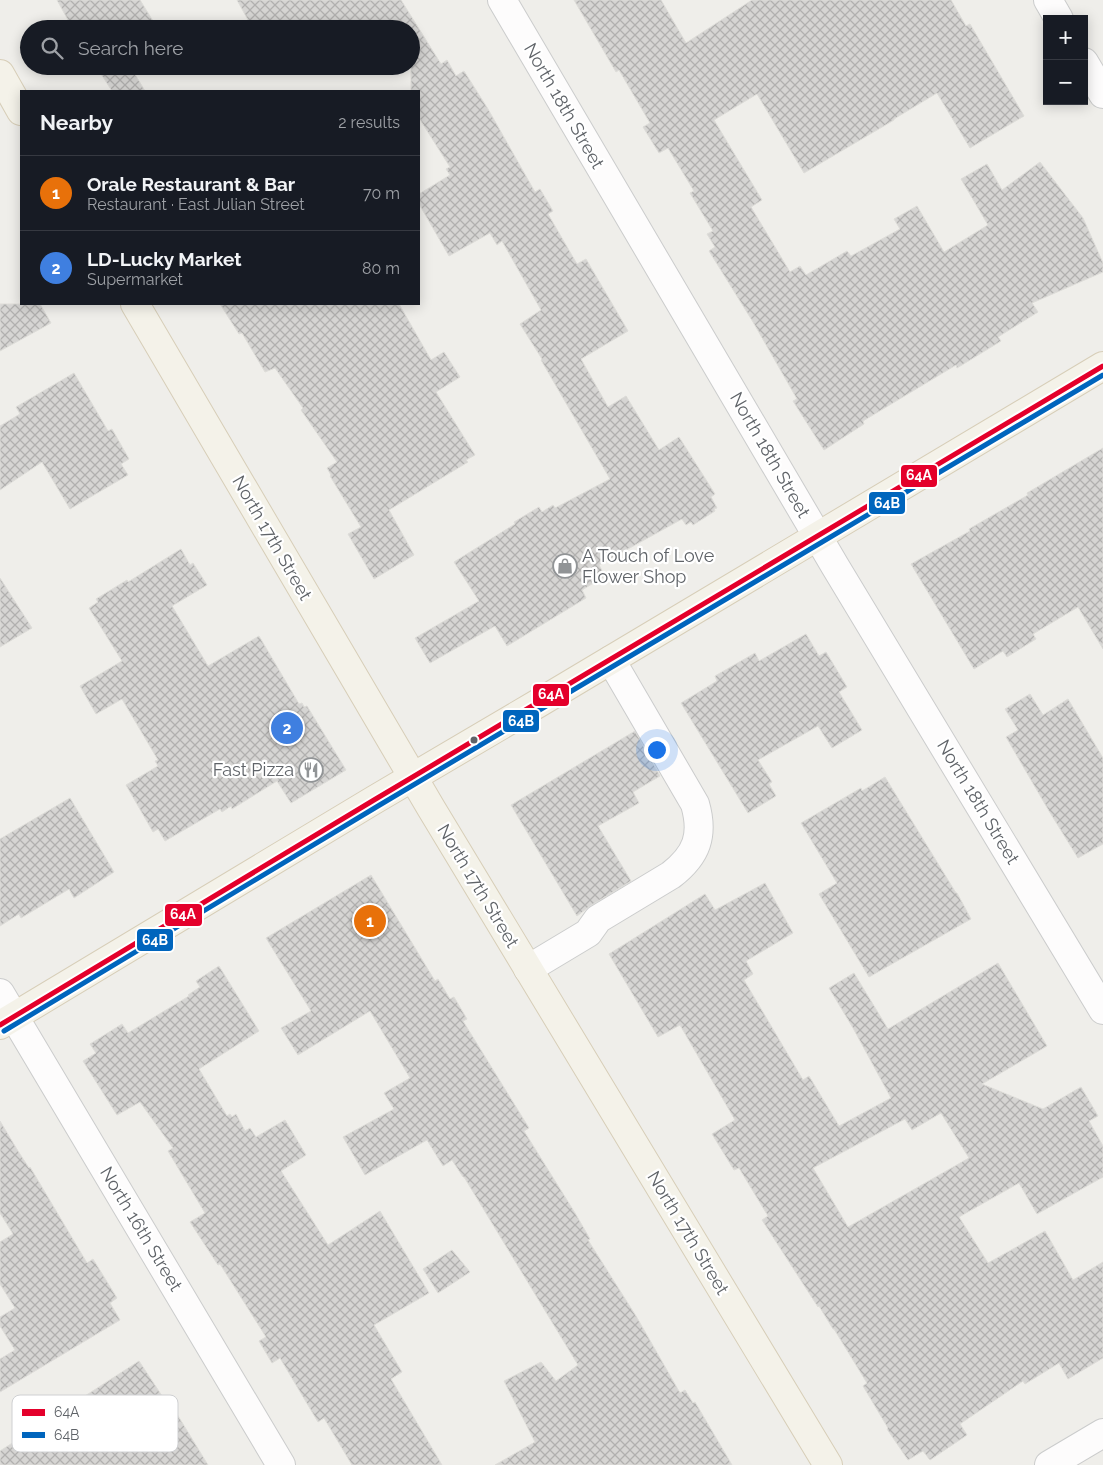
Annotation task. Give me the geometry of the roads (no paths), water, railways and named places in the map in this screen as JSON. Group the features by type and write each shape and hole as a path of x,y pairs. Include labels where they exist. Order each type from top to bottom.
{"main road":[{"path":"0,74 20,108"},
{"name":"North 17th Street","path":"136,305 413,777 828,1465"},
{"path":"7,1021 1103,366"}],"street":[{"name":"North 18th Street","path":"502,0 818,536 1103,1010"},
{"path":"1048,0 1057,15"},
{"path":"1088,69 1103,94"},
{"path":"528,969 588,934 598,919 682,867 691,856 697,843 699,817 695,804 611,660"},
{"name":"North 16th Street","path":"0,993 7,1021 281,1465"},
{"path":"1049,1465 1103,1433"}],"place":[{"name":"A Touch of Love Flower Shop","path":"565,566"},
{"name":"LD-Lucky Market","path":"287,728"},
{"name":"Fast Pizza","path":"311,770"},
{"name":"Orale Restaurant & Bar","path":"370,921"}]}
